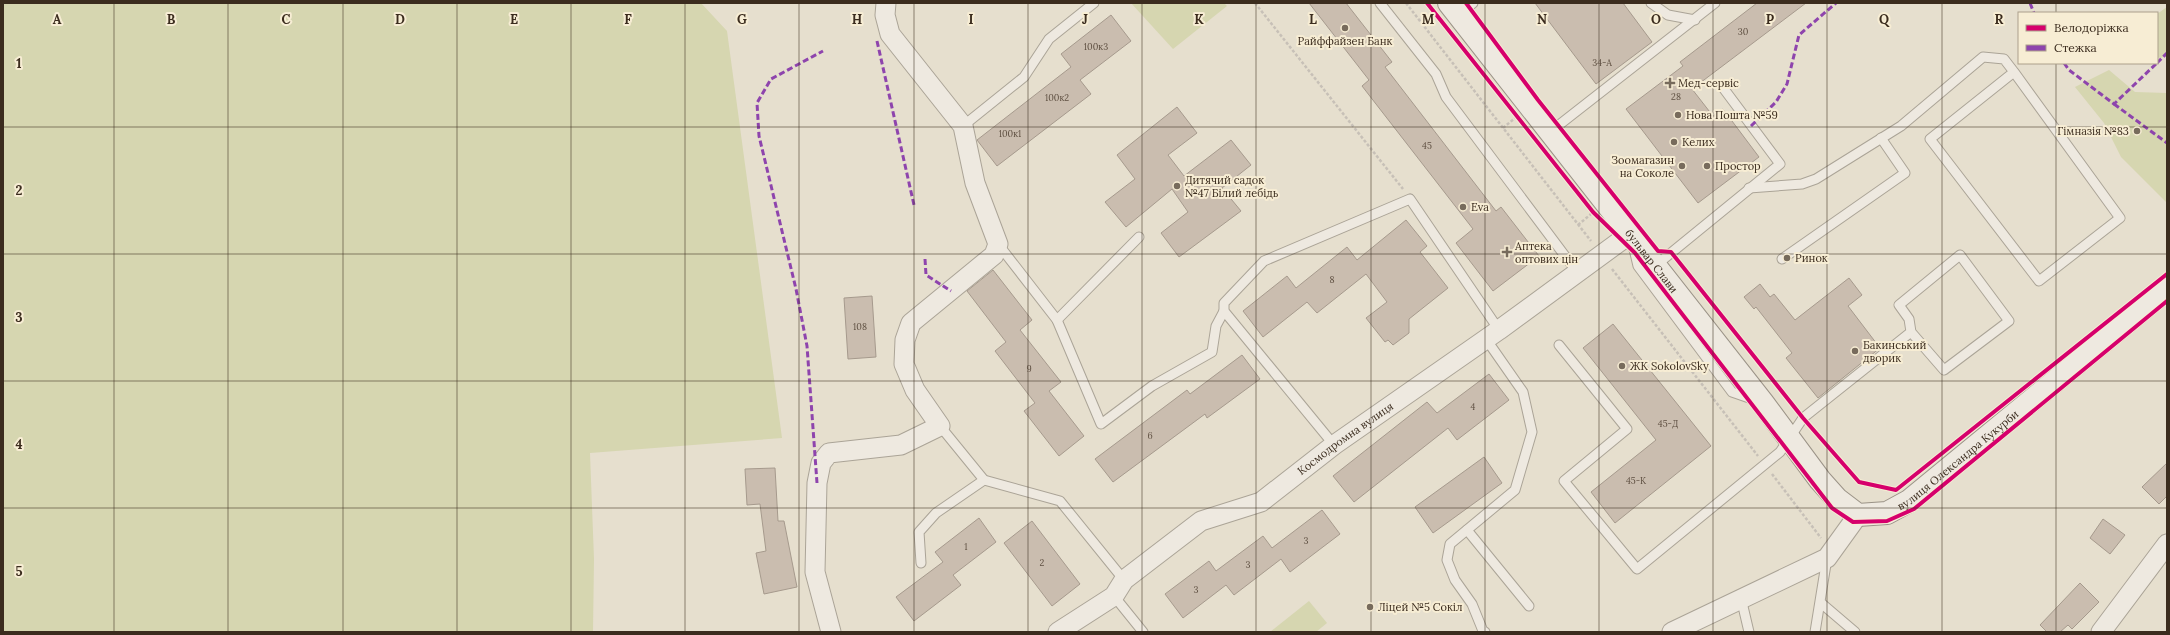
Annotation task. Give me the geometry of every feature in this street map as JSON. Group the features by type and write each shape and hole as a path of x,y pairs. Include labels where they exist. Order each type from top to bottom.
{"street":[{"path":"830,632 815,572 817,483 821,463 829,453 901,445 940,426 915,390 904,364 905,340 911,323 994,255 998,244 975,183 963,126 890,34 885,15 886,3"},
{"name":"бульвар Слави","path":"1460,7 1550,132 1764,403 1820,480 1837,499 1858,515"},
{"name":"Космодромна вулиця","path":"1062,631 1114,596 1124,580 1201,521 1261,502 1334,446 1630,234"},
{"name":"вулиця Олександра Кукурби","path":"1858,515 1888,513 1909,501 2167,289"},
{"path":"1672,632 1829,554 1858,515"},
{"path":"2101,632 2167,544"}],"lane":[{"path":"963,126 1024,78 1049,39 1094,3"},
{"path":"1380,3 1436,74 1446,97 1577,272"},
{"path":"1651,3 1668,15 1695,20"},
{"path":"1550,132 1715,3"},
{"path":"1749,188 1802,184 1816,179 1901,126 1983,57 2004,59 2014,72 2120,218 2039,282 1930,139 2014,72"},
{"path":"1655,266 1780,164 1724,89"},
{"path":"1782,259 1905,173 1881,138"},
{"path":"998,244 1057,320 1101,424 1152,386 1212,352 1216,326 1224,311 1224,303 1264,261 1410,199 1492,334 1524,392 1532,432 1515,490 1450,544 1447,560 1455,580 1472,604 1483,631 1485,632"},
{"path":"1630,234 1638,266 1732,392 1764,403"},
{"path":"1057,320 1139,237"},
{"path":"1960,255 2009,321 1944,370 1911,332 1909,319 1899,305 1960,255"},
{"path":"1224,311 1334,446"},
{"path":"1559,345 1627,429 1564,481 1637,569 1780,452 1789,436 1803,418 1911,332"},
{"path":"940,426 984,480 1060,501 1124,580"},
{"path":"921,563 919,532 936,513 984,480"},
{"path":"1467,530 1529,606"},
{"path":"1815,632 1829,554"},
{"path":"1114,596 1144,632"},
{"path":"1741,598 1749,632"},
{"path":"1821,603 1855,632"}],"path":[{"path":"1255,3 1410,199"},
{"path":"1406,3 1765,465 1829,554"},
{"path":"1511,111 1521,123"},
{"path":"1588,206 1599,218"}],"green space":[{"path":"3,3 701,3 727,31 782,438 590,453 594,559 593,632 3,632"},
{"path":"1131,3 1224,3 1227,6 1173,49"},
{"path":"2167,7 2167,56 2160,58 2158,57 2158,13"},
{"path":"2109,70 2135,92 2167,93 2167,203 2121,157 2104,123 2075,87"},
{"path":"1309,601 1327,623 1316,632 1270,632"}],"building":[{"path":"1309,3 1346,3 1392,62 1385,67 1496,211 1501,207 1539,256 1493,291 1456,243 1473,229 1362,86 1369,80"},
{"path":"1535,3 1623,3 1652,42 1596,84"},
{"path":"1757,3 1806,3 1692,89 1713,116 1723,109 1759,157 1698,203 1626,109 1683,66 1680,62"},
{"path":"1111,15 1131,41 1080,80 1091,94 997,166 977,140 1071,67 1061,54"},
{"path":"1177,107 1197,133 1168,155 1184,176 1231,140 1251,165 1222,188 1241,211 1179,257 1161,233 1188,212 1172,189 1126,227 1105,202 1135,179 1117,155"},
{"path":"1406,220 1427,246 1420,252 1448,288 1409,319 1409,333 1393,345 1388,340 1385,342 1366,318 1387,302 1366,274 1317,313 1307,302 1263,337 1243,311 1287,276 1296,288 1347,247 1357,260"},
{"path":"993,270 1032,320 1020,330 1061,382 1049,391 1084,436 1059,456 1024,411 1035,403 995,351 1006,342 967,291"},
{"path":"1849,278 1862,295 1848,306 1880,348 1818,398 1786,358 1792,353 1756,307 1754,309 1744,297 1760,284 1770,297 1774,294 1795,320"},
{"path":"872,296 876,357 848,359 844,298"},
{"path":"1613,324 1711,446 1615,523 1591,492 1656,440 1583,348"},
{"path":"1242,355 1260,379 1207,418 1205,414 1113,482 1095,459 1187,390 1190,394"},
{"path":"1489,374 1509,400 1457,440 1448,428 1354,502 1333,476 1427,402 1437,413"},
{"path":"1484,457 1502,483 1433,533 1415,507"},
{"path":"2167,463 2167,496 2159,504 2142,487"},
{"path":"775,468 778,521 784,521 797,587 764,594 756,553 766,551 760,504 747,505 745,469"},
{"path":"1322,510 1340,534 1290,572 1281,559 1234,595 1226,585 1183,618 1165,594 1209,561 1216,571 1263,536 1272,548"},
{"path":"979,518 996,542 953,575 961,585 914,621 896,597 943,562 935,552"},
{"path":"2103,519 2125,535 2110,554 2090,538"},
{"path":"1032,521 1080,584 1052,606 1004,543"},
{"path":"2080,583 2099,602 2072,629 2068,625 2060,632 2047,632 2040,625"}],"marked path":[{"path":"1751,126 1776,102 1787,84 1799,35 1836,3"},
{"path":"2030,3 2034,12"},
{"path":"877,41 914,205"},
{"path":"817,483 807,346 796,289 759,136 757,103 771,79 823,51"},
{"path":"2158,62 2167,53"},
{"path":"2065,64 2069,70 2114,104 2156,64"},
{"path":"2114,104 2167,143"},
{"path":"925,259 926,275 951,291"}],"cycle path":[{"path":"1427,3 1593,212 1635,253 1832,508 1853,522 1887,521 1914,509 2167,301"},
{"path":"1466,3 1538,100 1658,251 1671,252 1803,418 1859,482 1896,490 2167,274"}],"place":[{"name":"Райффайзен Банк","path":"1345,28"},
{"name":"Мед-сервіс","path":"1670,83"},
{"name":"Нова Пошта №59","path":"1678,115"},
{"name":"Гімназія №83","path":"2137,131"},
{"name":"Келих","path":"1674,142"},
{"name":"Зоомагазин на Соколе","path":"1682,166"},
{"name":"Простор","path":"1707,166"},
{"name":"Дитячий садок №47 Білий лебідь","path":"1177,186"},
{"name":"Eva","path":"1463,207"},
{"name":"Аптека оптових цін","path":"1507,252"},
{"name":"Ринок","path":"1787,258"},
{"name":"Бакинський дворик","path":"1855,351"},
{"name":"ЖК SokolovSky","path":"1622,366"},
{"name":"Ліцей №5 Сокіл","path":"1370,607"}]}
